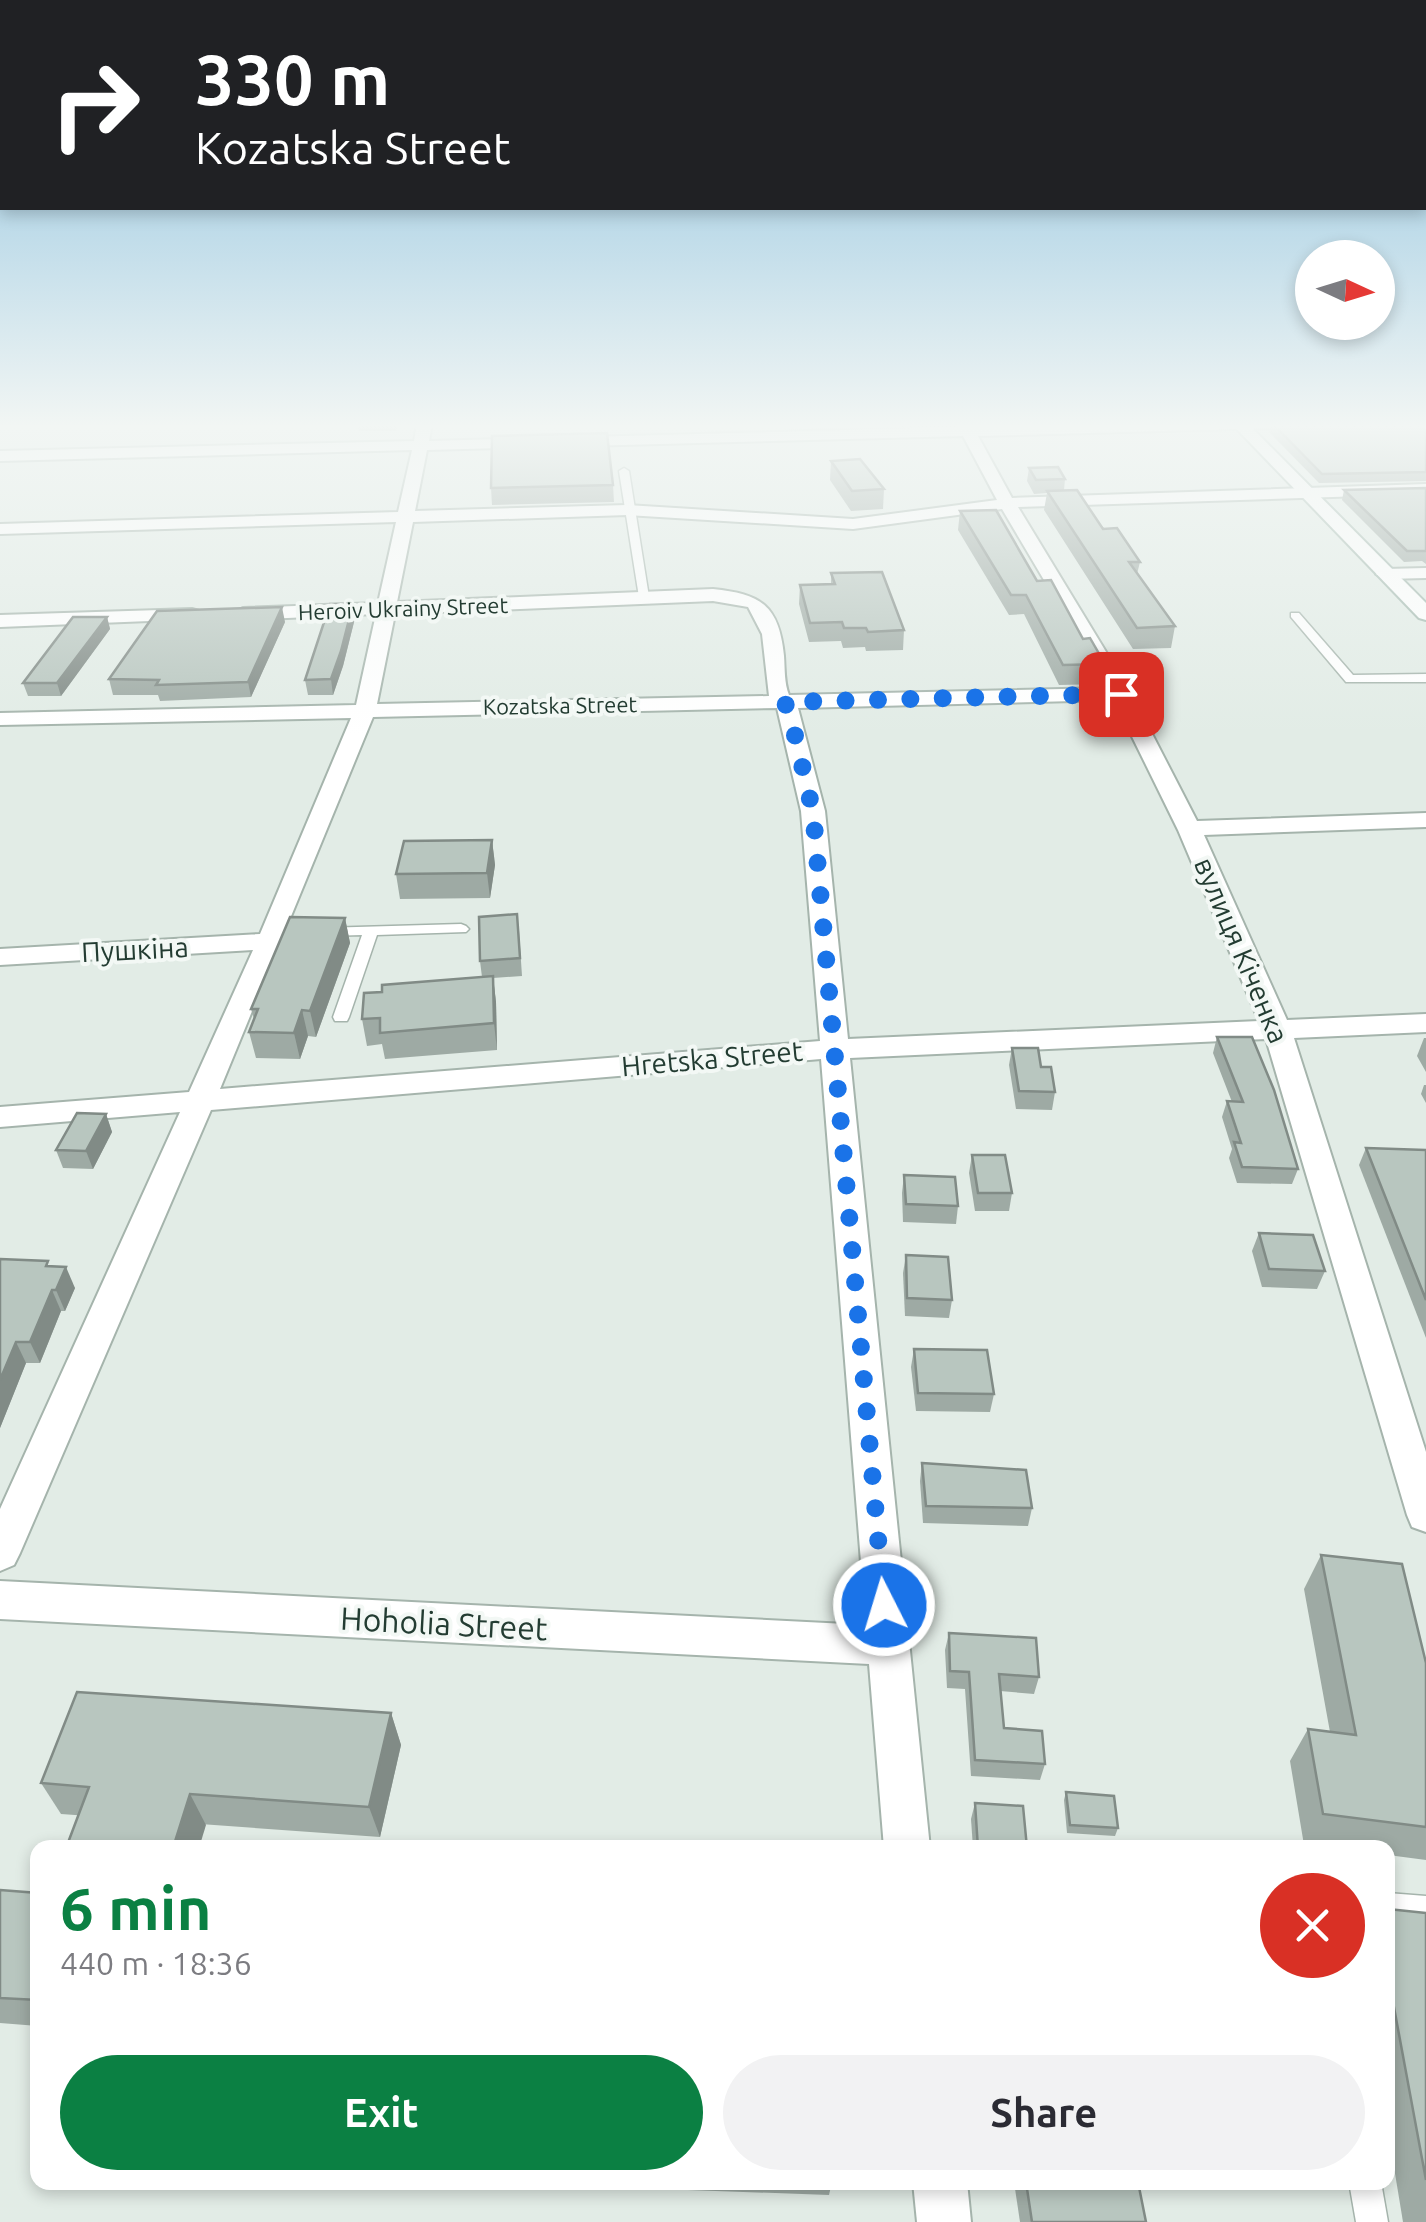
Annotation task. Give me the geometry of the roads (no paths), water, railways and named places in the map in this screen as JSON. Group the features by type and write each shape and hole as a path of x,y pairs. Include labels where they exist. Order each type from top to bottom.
{"street":[{"path":"0,529 41,528"},
{"path":"0,1553 196,1102 280,933 365,710 403,528"},
{"name":"вулиця Кіченка","path":"1023,528 1121,694 1189,828 1277,1029 1292,1066 1426,1514"},
{"path":"1339,528 1426,614"},
{"path":"1385,574 1426,573"},
{"name":"Heroiv Ukrainy Street","path":"0,621 644,597 745,598 756,604 772,634 776,691 784,702"},
{"name":"Kozatska Street","path":"0,720 1121,694"},
{"path":"784,702 813,812 906,1840"},
{"path":"1189,828 1426,820"},
{"name":"Пушкіна","path":"0,956 280,933"},
{"name":"Hretska Street","path":"0,1116 836,1049 1426,1023"},
{"name":"Hoholia Street","path":"0,1600 887,1645"},
{"path":"941,2190 944,2222"}],"lane":[{"path":"633,528 644,597"},
{"path":"1295,615 1350,678 1426,678"},
{"path":"314,930 370,933 461,929"},
{"path":"341,1018 370,933"},
{"path":"1395,1908 1426,1910"},
{"path":"1366,2190 1372,2222"}]}
